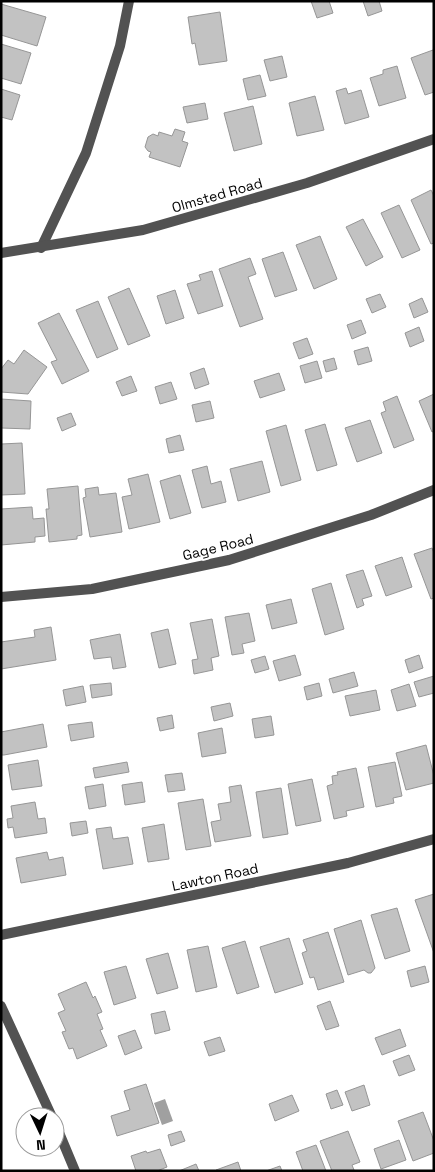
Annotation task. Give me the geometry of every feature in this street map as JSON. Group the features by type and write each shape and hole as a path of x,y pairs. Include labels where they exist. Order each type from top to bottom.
{"street":[{"path":"41,248 86,153 120,46 130,1"},
{"name":"Olmsted Road","path":"1,253 143,230 307,184 434,139"},
{"name":"Gage Road","path":"1,597 92,589 229,560 371,515 434,490"},
{"name":"Lawton Road","path":"1,935 348,863 434,839"},
{"path":"1,1006 47,1107"},
{"path":"65,1146 75,1171"}],"shaded area":[{"path":"165,1099 173,1121 162,1125 154,1103"}],"building":[{"path":"311,1 329,1 333,13 317,18"},
{"path":"363,1 379,1 382,11 368,16"},
{"path":"1,4 46,17 37,46 1,35"},
{"path":"220,12 227,61 199,65 195,43 192,44 188,17"},
{"path":"1,44 31,53 21,84 1,78"},
{"path":"433,50 434,92 425,95 411,58"},
{"path":"282,56 287,77 270,81 264,60"},
{"path":"397,66 406,98 379,106 370,78 383,74 383,70"},
{"path":"260,75 266,96 248,100 243,79"},
{"path":"346,88 348,94 361,90 369,117 345,124 336,91"},
{"path":"1,89 20,95 12,120 1,117"},
{"path":"315,96 324,130 297,136 289,103"},
{"path":"205,103 208,119 187,123 183,107"},
{"path":"253,106 262,144 234,151 224,113"},
{"path":"175,129 185,132 182,141 188,143 180,167 149,157 151,152 145,147 148,137 153,134 158,136 159,132 172,136"},
{"path":"431,190 434,196 434,243 431,244 411,200"},
{"path":"399,205 420,250 402,258 381,213"},
{"path":"363,219 383,257 366,266 346,227"},
{"path":"320,236 337,279 314,289 296,245"},
{"path":"283,252 297,290 275,297 262,259"},
{"path":"250,258 256,274 248,277 263,319 240,327 219,269"},
{"path":"212,271 223,306 198,314 187,284 201,280 199,275"},
{"path":"129,288 150,336 128,345 108,297"},
{"path":"175,290 184,318 166,324 157,296"},
{"path":"380,294 386,307 372,313 366,299"},
{"path":"422,298 428,312 414,318 409,304"},
{"path":"98,301 118,349 97,358 76,310"},
{"path":"59,313 89,371 62,384 51,362 57,360 38,323"},
{"path":"361,320 366,333 352,339 347,325"},
{"path":"419,327 424,341 410,347 405,333"},
{"path":"307,338 313,354 299,359 293,343"},
{"path":"368,347 372,361 358,365 354,351"},
{"path":"24,350 47,367 28,394 1,392 1,369 8,360 14,364"},
{"path":"334,358 337,369 326,372 323,361"},
{"path":"317,361 322,378 305,383 300,366"},
{"path":"204,368 209,384 195,389 190,373"},
{"path":"279,373 285,390 260,398 254,381"},
{"path":"131,376 137,391 122,396 116,382"},
{"path":"171,382 177,399 160,404 155,387"},
{"path":"434,394 434,431 432,432 419,401"},
{"path":"397,396 414,440 394,448 381,413 386,411 383,402"},
{"path":"1,399 31,401 30,429 1,428"},
{"path":"210,401 214,418 196,422 192,405"},
{"path":"71,413 76,425 62,431 57,418"},
{"path":"370,420 382,453 357,462 345,428"},
{"path":"325,424 337,465 317,471 305,430"},
{"path":"286,425 301,480 281,486 266,431"},
{"path":"180,435 184,450 169,453 166,439"},
{"path":"22,443 25,494 1,495 1,444"},
{"path":"262,461 270,492 238,501 230,469"},
{"path":"207,466 211,484 221,481 226,502 202,508 192,470"},
{"path":"148,474 160,522 129,529 122,497 132,495 128,479"},
{"path":"180,475 191,513 170,519 160,481"},
{"path":"78,486 82,535 77,536 77,539 49,542 46,509 49,509 47,489"},
{"path":"98,487 99,495 116,493 122,532 90,537 83,498 86,497 85,489"},
{"path":"32,507 33,519 44,518 45,536 35,537 35,542 1,545 1,509"},
{"path":"432,548 434,553 434,598 431,599 414,554"},
{"path":"402,557 412,587 386,596 375,566"},
{"path":"363,570 372,596 362,599 364,605 357,608 346,575"},
{"path":"331,583 344,629 325,635 312,589"},
{"path":"291,599 297,623 272,629 266,605"},
{"path":"249,613 255,641 242,644 244,653 232,655 225,617"},
{"path":"212,619 219,656 211,658 213,670 194,674 192,660 198,659 190,623"},
{"path":"51,627 56,660 1,669 1,642 35,637 34,630"},
{"path":"168,629 176,664 159,668 151,633"},
{"path":"120,634 126,667 113,669 111,657 94,659 90,640"},
{"path":"295,655 301,675 279,681 273,661"},
{"path":"419,655 423,668 409,673 405,660"},
{"path":"265,656 269,669 255,673 251,660"},
{"path":"354,672 358,686 333,693 329,679"},
{"path":"434,676 434,693 419,697 414,682"},
{"path":"111,683 112,695 92,698 90,685"},
{"path":"319,683 322,696 307,700 304,687"},
{"path":"409,684 416,706 397,711 391,690"},
{"path":"83,686 86,702 66,706 63,690"},
{"path":"376,690 380,710 350,716 345,696"},
{"path":"230,703 233,716 214,721 211,707"},
{"path":"172,715 174,728 160,731 157,718"},
{"path":"271,716 274,735 255,738 252,719"},
{"path":"92,722 94,737 71,741 68,725"},
{"path":"43,724 47,747 1,755 1,732"},
{"path":"222,728 226,753 202,757 198,733"},
{"path":"426,745 434,783 406,790 396,753"},
{"path":"38,760 42,786 12,790 8,765"},
{"path":"127,762 129,772 95,778 93,768"},
{"path":"395,762 402,796 393,798 394,803 376,807 368,767"},
{"path":"356,768 364,807 346,811 347,816 334,819 327,786 333,784 332,776 338,775 337,772"},
{"path":"182,773 185,790 168,792 165,775"},
{"path":"312,779 321,821 296,826 288,784"},
{"path":"142,782 145,802 125,805 122,785"},
{"path":"103,784 106,806 89,809 85,787"},
{"path":"241,785 251,836 215,842 211,822 221,820 218,804 231,802 229,787"},
{"path":"281,788 288,834 263,838 256,792"},
{"path":"203,799 211,846 186,850 178,803"},
{"path":"35,802 38,819 45,818 47,833 15,838 13,827 8,828 7,819 13,818 11,806"},
{"path":"86,821 88,833 72,836 70,823"},
{"path":"164,824 169,859 148,862 142,828"},
{"path":"111,827 113,839 128,837 133,864 103,869 96,829"},
{"path":"47,852 49,860 63,857 66,875 21,883 16,858"},
{"path":"434,894 434,953 415,900"},
{"path":"397,908 410,951 385,959 371,915"},
{"path":"361,920 375,968 371,973 364,970 348,975 334,929"},
{"path":"328,932 344,982 318,990 314,977 310,978 302,953 307,951 303,940"},
{"path":"289,938 303,984 275,993 260,947"},
{"path":"245,941 259,987 237,994 222,948"},
{"path":"208,946 217,987 196,992 187,950"},
{"path":"168,953 178,988 157,994 146,959"},
{"path":"126,966 136,998 114,1005 104,972"},
{"path":"425,966 429,982 411,987 407,971"},
{"path":"86,982 102,1012 97,1014 103,1029 100,1030 107,1046 77,1059 73,1048 69,1049 62,1032 66,1031 58,1013 65,1010 58,994"},
{"path":"330,1001 339,1026 326,1030 317,1006"},
{"path":"165,1011 170,1030 155,1034 151,1014"},
{"path":"400,1029 406,1046 382,1055 375,1038"},
{"path":"135,1030 142,1048 125,1055 118,1036"},
{"path":"220,1037 225,1051 209,1056 204,1042"},
{"path":"409,1055 415,1070 399,1076 393,1061"},
{"path":"146,1084 159,1123 117,1136 111,1116 130,1110 124,1091"},
{"path":"364,1085 370,1105 352,1111 345,1092"},
{"path":"337,1090 343,1105 331,1109 326,1094"},
{"path":"292,1095 299,1111 275,1121 269,1104"},
{"path":"423,1112 434,1141 434,1153 413,1161 398,1121"},
{"path":"181,1131 185,1141 171,1146 168,1135"},
{"path":"348,1131 360,1162 352,1165 354,1170 352,1171 332,1171 320,1141"},
{"path":"399,1140 406,1160 381,1169 374,1149"},
{"path":"316,1145 326,1171 303,1171 296,1152"},
{"path":"160,1149 167,1167 157,1171 136,1171 131,1156"},
{"path":"238,1162 241,1171 216,1170"},
{"path":"196,1164 199,1171 179,1171"},
{"path":"280,1166 282,1171 266,1171"}]}
